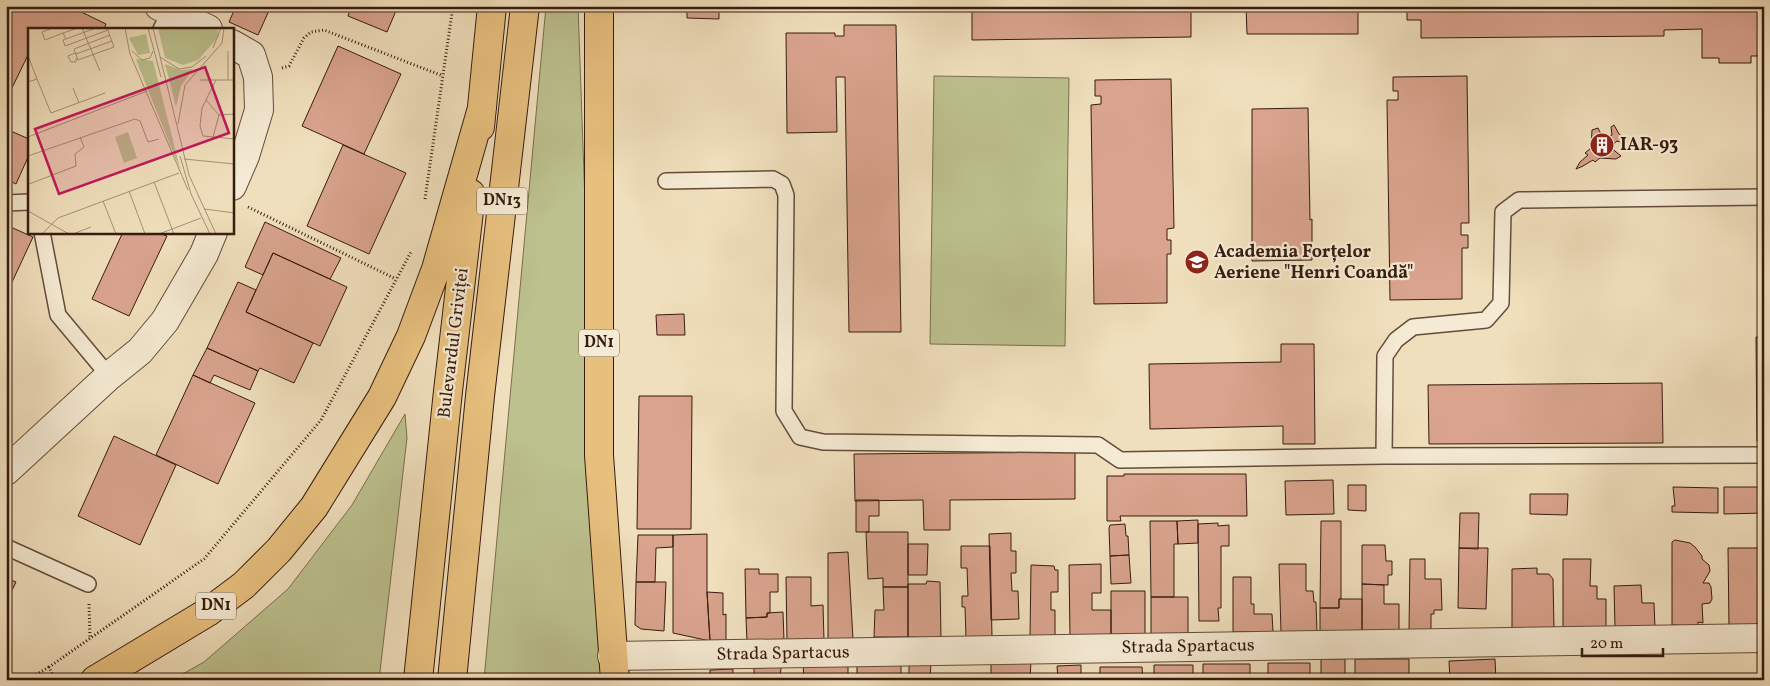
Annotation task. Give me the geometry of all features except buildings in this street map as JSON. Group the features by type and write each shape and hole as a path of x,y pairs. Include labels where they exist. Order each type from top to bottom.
{"main road":[{"name":"Bulevardul Griviței","path":"418,680 448,391 482,108 492,6"},
{"name":"Bulevardul Griviței","path":"452,680 480,396 525,6"},
{"name":"DN1","path":"599,6 599,455 613,668"},
{"name":"DN1","path":"96,680 208,612 244,586 279,550 314,506 382,397 411,336 436,268 482,108"}],"street":[{"path":"163,15 205,28"},
{"path":"234,45 251,56 258,77 259,110 245,156 237,195"},
{"path":"6,471 109,376 140,351 165,321 204,254 212,234"},
{"name":"Strada Spartacus","path":"613,668 1764,638"}],"lane":[{"path":"666,181 773,179 782,184 786,195 784,411 800,437 823,442 1098,445 1120,460 1384,456 1764,455"},
{"path":"1384,456 1385,356 1396,340 1413,327 1486,320 1501,303 1503,212 1519,200 1764,197"},
{"path":"6,204 28,202"},
{"path":"42,234 58,315 109,376"},
{"path":"6,547 88,584"}],"path":[{"path":"425,204 453,6"},
{"path":"258,77 289,66 304,38 311,32 324,30 443,76"},
{"path":"237,195 396,279"},
{"path":"27,680 49,668 204,559 321,420 412,249"},
{"path":"88,584 90,638"},
{"path":"49,668 55,680"}],"green space":[{"path":"546,6 578,6 602,680 484,680"},
{"path":"934,76 1069,78 1065,346 930,344"},
{"path":"405,414 407,438 379,680 172,680 204,662 288,589 352,505"}],"place":[{"name":"IAR-93","path":"1602,145"},
{"name":"Academia Forțelor Aeriene \"Henri Coandă\"","path":"1197,262"}]}
